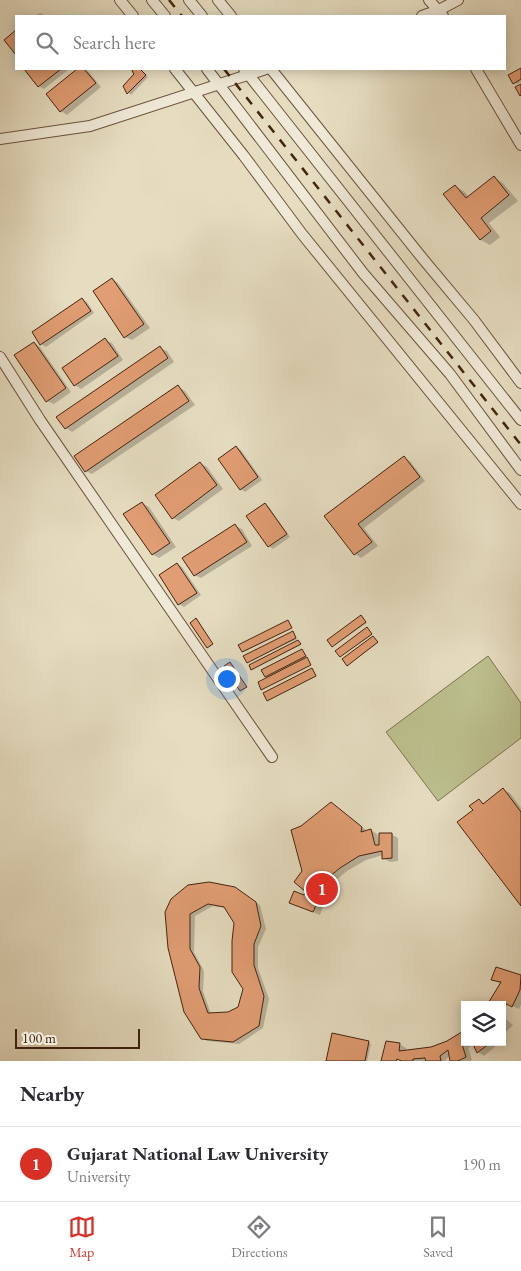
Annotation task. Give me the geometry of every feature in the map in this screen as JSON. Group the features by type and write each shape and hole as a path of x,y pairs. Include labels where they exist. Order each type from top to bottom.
{"street":[{"path":"120,0 132,15"},
{"path":"152,0 164,15"},
{"path":"188,0 201,15"},
{"path":"218,0 230,15"},
{"path":"429,0 441,13"},
{"path":"428,15 441,13 458,0"},
{"path":"176,70 244,156 302,234 521,504"},
{"path":"208,70 363,273 450,374 521,470"},
{"path":"272,70 422,259 474,320 521,383"},
{"path":"477,70 521,145"},
{"path":"0,139 90,126 219,84 246,71 521,420"},
{"path":"0,357 40,420 272,757"}],"green space":[{"path":"488,656 521,703 521,738 438,801 386,732"}],"building":[{"path":"15,31 15,54 4,40"},
{"path":"521,68 521,79 513,84 508,75"},
{"path":"25,70 60,70 38,87"},
{"path":"76,70 85,70 96,83 60,112 46,94"},
{"path":"141,70 146,75 127,94 123,86 134,74 132,71"},
{"path":"521,84 521,95 520,96 515,87"},
{"path":"494,176 509,195 481,218 491,231 480,240 443,194 455,185 466,198"},
{"path":"112,278 144,324 124,338 93,291"},
{"path":"82,298 91,311 40,345 32,332"},
{"path":"105,338 118,356 74,386 62,368"},
{"path":"34,342 66,388 46,402 14,355"},
{"path":"160,346 168,358 65,429 56,417"},
{"path":"178,385 189,401 85,472 74,456"},
{"path":"236,446 258,477 240,490 218,459"},
{"path":"404,456 420,477 358,524 372,542 354,555 324,516"},
{"path":"200,462 217,485 172,519 155,495"},
{"path":"142,502 170,543 152,555 123,514"},
{"path":"265,503 287,534 268,547 246,516"},
{"path":"235,524 247,542 194,576 182,558"},
{"path":"177,563 197,593 178,605 159,575"},
{"path":"361,615 366,622 332,647 327,640"},
{"path":"196,618 213,644 207,648 190,623"},
{"path":"288,620 292,628 242,652 238,645"},
{"path":"367,627 372,634 340,657 335,651"},
{"path":"293,631 296,638 247,663 243,656"},
{"path":"373,636 378,642 347,666 342,659"},
{"path":"298,640 301,644 251,670 249,665"},
{"path":"302,649 306,656 265,677 261,670"},
{"path":"307,657 311,665 261,690 258,682"},
{"path":"230,662 247,687 240,691 224,666"},
{"path":"312,668 316,676 267,701 263,693"},
{"path":"503,788 521,812 521,906 457,822 473,810 469,806 479,799 483,804"},
{"path":"331,802 362,827 361,832 371,829 375,845 379,845 379,833 392,833 392,858 382,859 382,851 359,856 340,868 323,882 310,900 317,903 313,912 289,903 294,891 304,895 306,892 294,882 302,871 291,830 301,826"},
{"path":"209,882 235,887 256,902 261,926 254,944 254,965 264,996 259,1026 233,1042 201,1039 184,1012 168,948 165,912 171,899 188,885","holes":["208,904 224,907 234,923 232,972 243,989 238,1007 228,1012 208,1013 199,988 200,967 190,949 190,914"]},
{"path":"496,967 521,975 520,990 512,1007 506,1004 506,1001 489,1001 501,982 491,980"},
{"path":"461,1032 461,1046 466,1057 458,1061 450,1061 448,1050 440,1056 441,1061 426,1061 425,1058 413,1059 413,1061 397,1059 396,1061 381,1061 386,1041 400,1043 399,1051 431,1047 447,1041"},
{"path":"332,1033 369,1041 365,1061 326,1061"},
{"path":"474,1046 486,1046 477,1053"}],"railway":[{"path":"169,0 181,15"},
{"path":"225,70 521,445"}],"place":[{"name":"Gujarat National Law University","path":"322,889"}]}
